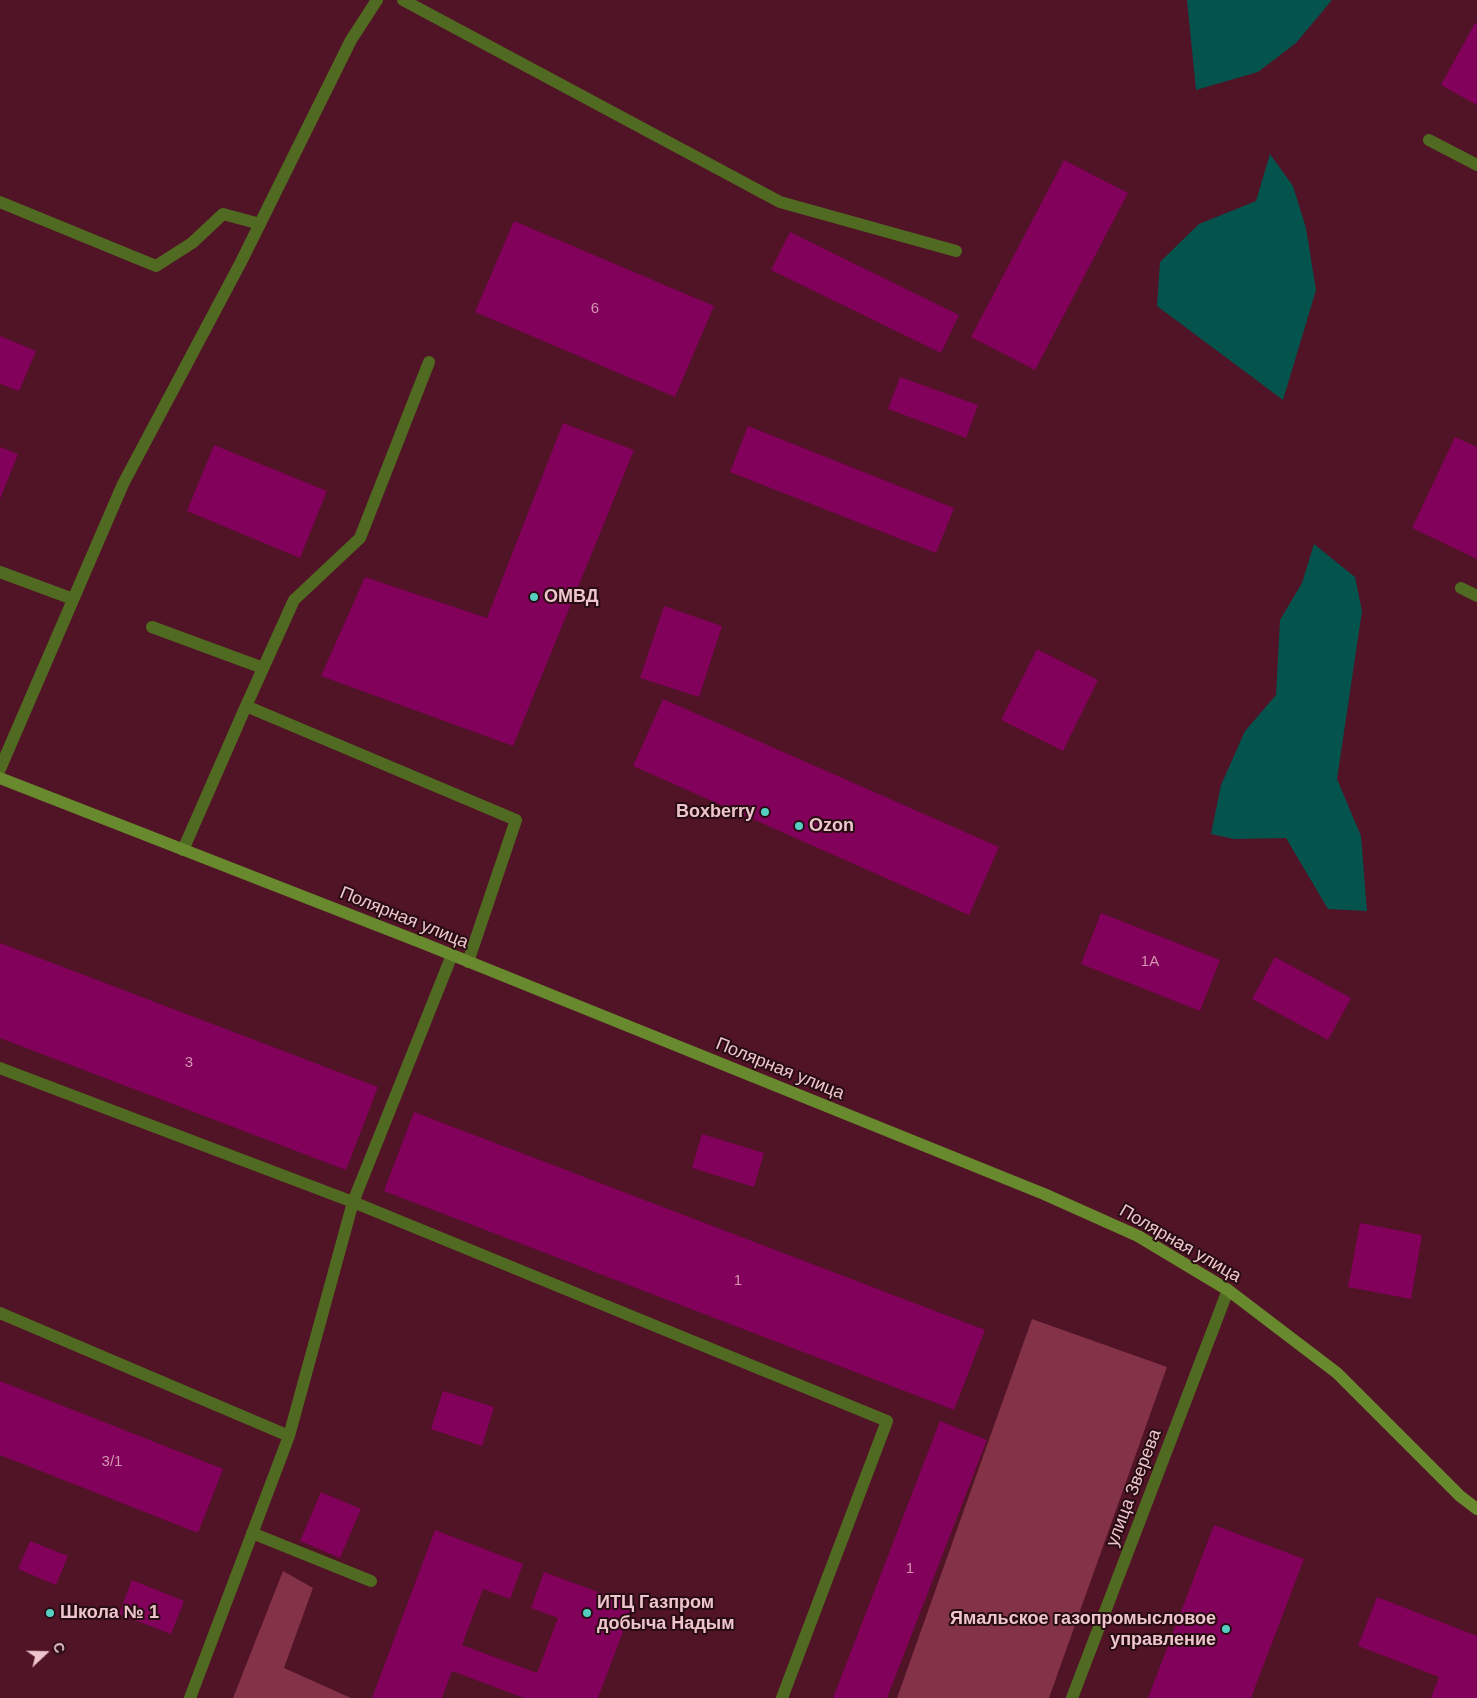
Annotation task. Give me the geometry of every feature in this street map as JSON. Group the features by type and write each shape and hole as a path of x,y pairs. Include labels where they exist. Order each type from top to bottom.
{"street":[{"path":"0,769 123,484 260,224 352,40 378,0"},
{"path":"403,0 780,202 956,251"},
{"path":"1429,140 1477,165"},
{"path":"0,202 156,266 192,243 223,214 260,224"},
{"path":"183,850 294,600 360,538 429,362"},
{"path":"0,572 73,599"},
{"path":"1461,588 1477,596"},
{"path":"152,628 263,668"},
{"path":"246,706 516,820 468,962"},
{"name":"Полярная улица","path":"0,778 452,955 1044,1194 1138,1236 1228,1290 1337,1374 1460,1496 1477,1509"},
{"path":"190,1698 289,1436 354,1202 452,955"},
{"path":"0,1068 354,1202 887,1421 782,1698"},
{"name":"улица Зверева","path":"1072,1698 1228,1290"},
{"path":"0,1313 289,1436"},
{"path":"252,1534 371,1581"}],"shaded area":[{"path":"1032,1319 1167,1367 1049,1698 897,1698"},
{"path":"283,1571 313,1588 284,1668 351,1698 233,1698"}],"water":[{"path":"1187,0 1332,0 1296,43 1258,72 1196,90"},
{"path":"1270,154 1293,186 1306,228 1316,290 1283,400 1157,306 1160,262 1199,224 1256,201"},
{"path":"1314,544 1355,577 1362,611 1337,779 1361,836 1367,911 1328,909 1286,838 1234,839 1211,834 1221,785 1245,731 1276,695 1280,620 1302,583"}],"building":[{"path":"1475,23 1477,24 1477,105 1441,85"},
{"path":"1064,160 1128,193 1035,370 971,337"},
{"path":"514,221 714,306 675,397 475,312"},
{"path":"790,232 959,315 941,353 771,270"},
{"path":"0,336 36,351 19,391 0,384"},
{"path":"900,377 978,405 966,438 888,409"},
{"name":"ОМВД","path":"563,423 634,450 513,746 321,676 365,577 487,618"},
{"path":"748,426 954,508 936,553 730,472"},
{"path":"1455,437 1477,447 1477,559 1412,528"},
{"path":"214,445 327,491 300,558 187,511"},
{"path":"0,447 18,454 0,499"},
{"path":"664,606 722,626 699,697 640,678"},
{"path":"1037,649 1098,680 1063,751 1001,720"},
{"path":"663,699 999,847 969,915 633,766"},
{"path":"1101,913 1220,960 1200,1011 1081,964"},
{"path":"0,943 378,1087 346,1170 0,1038"},
{"path":"1275,957 1351,998 1328,1040 1252,999"},
{"path":"414,1112 985,1330 954,1410 384,1191"},
{"path":"702,1134 764,1153 754,1187 692,1168"},
{"path":"1360,1223 1422,1235 1411,1299 1348,1287"},
{"path":"0,1381 223,1469 198,1533 0,1455"},
{"path":"443,1391 494,1407 482,1446 431,1429"},
{"path":"940,1421 987,1440 887,1698 833,1698"},
{"path":"321,1492 361,1509 340,1558 300,1541"},
{"name":"Ямальское газопромысловое управление","path":"1214,1525 1304,1559 1251,1698 1148,1698"},
{"name":"ИТЦ Газпром добыча Надым","path":"435,1530 523,1564 510,1599 483,1589 462,1645 537,1673 558,1618 531,1608 544,1572 633,1605 598,1698 524,1698 452,1671 442,1698 372,1698"},
{"path":"30,1541 68,1556 56,1585 18,1569"},
{"path":"132,1580 184,1601 171,1634 119,1614"},
{"path":"1377,1597 1477,1636 1477,1698 1431,1698 1439,1677 1358,1646"}],"place":[{"name":"ОМВД","path":"534,597"},
{"name":"Boxberry","path":"765,812"},
{"name":"Ozon","path":"799,826"},
{"name":"Школа № 1","path":"50,1613"},
{"name":"ИТЦ Газпром добыча Надым","path":"587,1613"},
{"name":"Ямальское газопромысловое управление","path":"1226,1629"}]}
